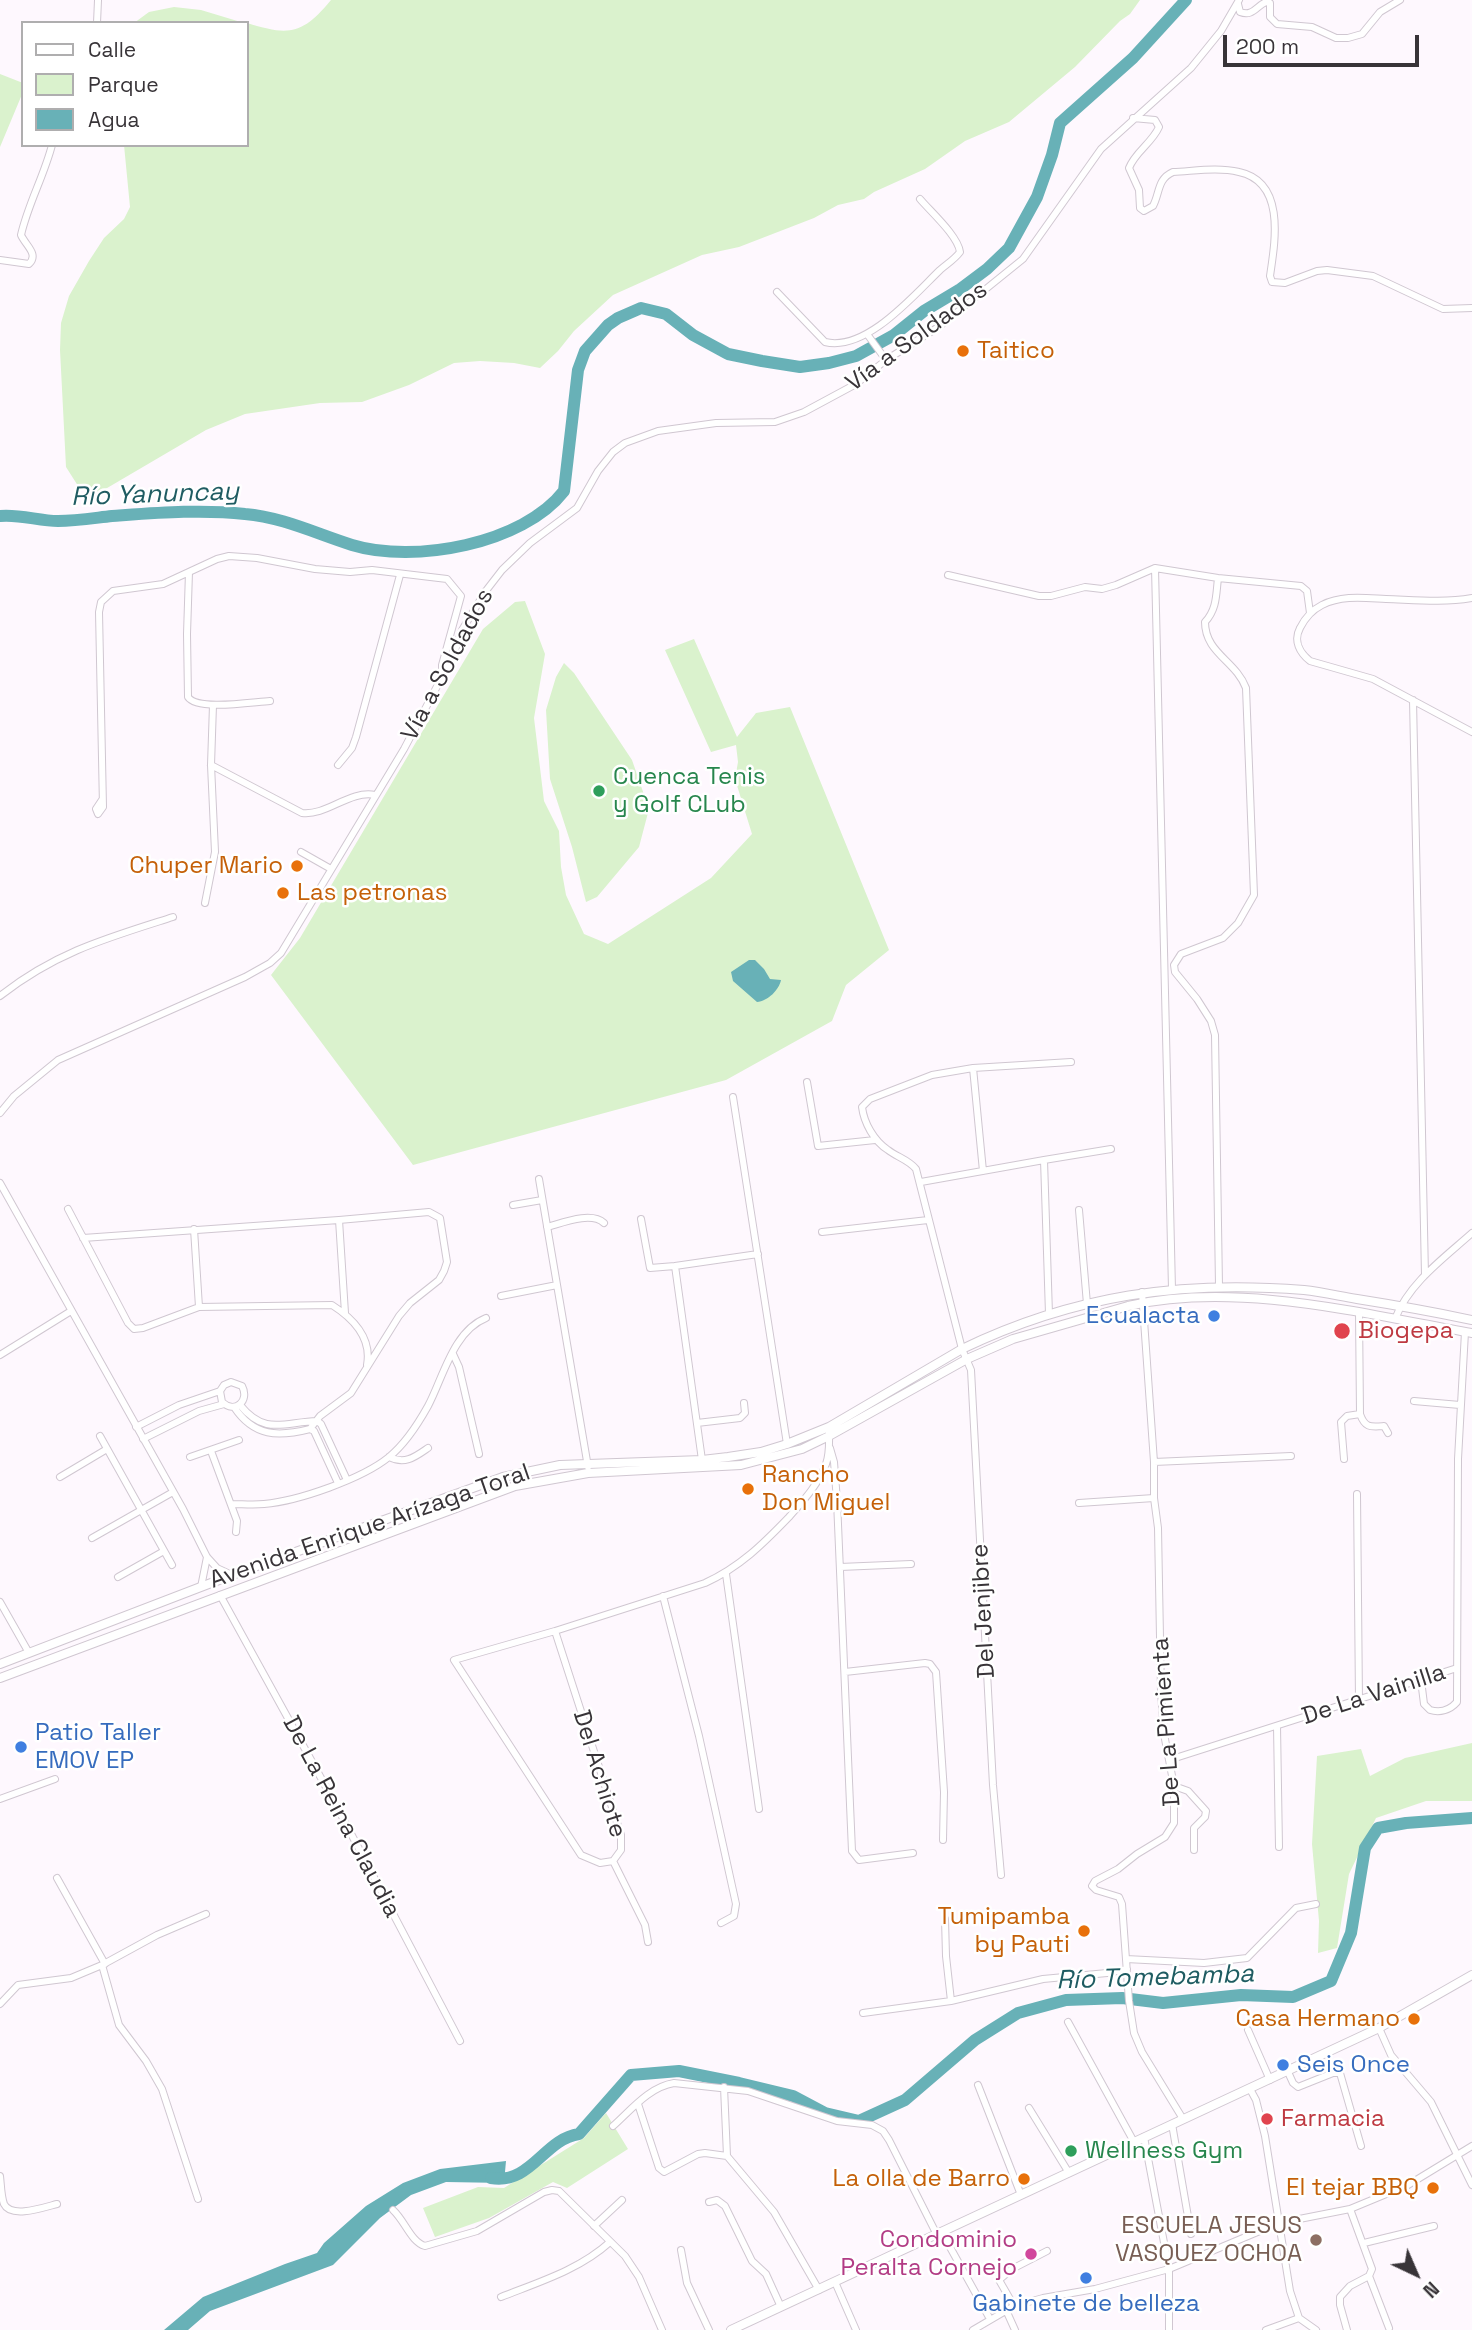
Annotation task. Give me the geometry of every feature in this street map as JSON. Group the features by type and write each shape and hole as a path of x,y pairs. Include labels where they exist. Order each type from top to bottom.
{"main road":[{"name":"Avenida Enrique Arízaga Toral","path":"0,1664 232,1575 530,1469 741,1465 802,1449 983,1338 1048,1314 1087,1304 1142,1292 1219,1286 1306,1290 1472,1320"},
{"name":"Avenida Enrique Arízaga Toral","path":"0,1678 506,1489 587,1468 702,1460 761,1452 829,1432 967,1359 1013,1339 1144,1302 1223,1297 1291,1301 1468,1333"},
{"path":"731,2330 1270,2080 1379,2028 1471,1979"}],"street":[{"path":"97,21 98,0"},
{"path":"1239,1 1240,12 1246,14 1262,3 1269,3 1270,18 1277,24 1320,29 1336,38 1363,34 1380,12 1400,0"},
{"name":"Vía a Soldados","path":"0,1113 13,1096 58,1060 245,977 270,963 281,953 404,749 453,656 461,630 485,592 502,570 530,543 577,508 598,471 613,453 625,443 658,431 716,423 775,422 804,412 856,384 886,360 940,326 1023,260 1093,159 1133,118 1191,68 1221,31 1239,1"},
{"path":"1133,118 1150,119 1158,123 1157,132 1134,158 1129,168 1139,190 1140,208 1144,211 1153,206 1159,186 1167,175 1213,169 1241,172 1265,187 1275,215 1276,239 1270,276 1272,282 1285,283 1327,270 1373,276 1443,309 1472,308"},
{"path":"0,260 29,264 34,259 21,235 51,147"},
{"path":"777,292 825,342 869,337 960,251 955,239 920,200"},
{"path":"869,337 886,360"},
{"path":"102,800 99,612 101,602 113,591 155,586 217,559 236,556 315,569 350,572 372,570 447,579 461,596 442,666 442,676"},
{"path":"1155,568 1172,1289"},
{"path":"948,575 1051,597 1085,587 1102,589 1155,568 1218,578 1301,586 1307,591 1310,613"},
{"path":"189,572 188,696 193,703 213,705 270,701"},
{"path":"338,765 352,748 356,737 400,575"},
{"path":"1218,578 1216,604 1205,622 1205,632 1213,646 1241,674 1246,688 1254,895 1238,923 1223,938 1181,954 1174,965 1175,972 1198,999 1211,1021 1214,1035 1219,1286"},
{"path":"1472,598 1452,602 1349,597 1324,604 1310,613 1300,628 1297,640 1304,656 1310,661 1366,676 1472,732"},
{"path":"1413,700 1425,1275"},
{"path":"205,902 215,852 211,765 213,705"},
{"path":"211,765 302,813 312,814 361,794 375,795"},
{"path":"301,852 331,869"},
{"path":"0,996 38,969 80,948 173,917"},
{"path":"1071,1062 973,1068 924,1077 864,1103 862,1111 876,1140 886,1150 912,1164 921,1182 1111,1149"},
{"path":"973,1068 983,1171"},
{"path":"807,1082 818,1146 876,1140"},
{"path":"733,1097 787,1444"},
{"path":"1044,1160 1048,1314"},
{"path":"539,1179 587,1468"},
{"name":"Del Jenjibre","path":"921,1182 928,1220 973,1382 993,1785 1001,1875"},
{"path":"0,1183 207,1557 217,1568 232,1575"},
{"path":"513,1205 542,1200"},
{"path":"68,1209 128,1323 134,1329 199,1307 332,1305 345,1313 364,1336 369,1356 367,1371"},
{"path":"1079,1210 1087,1304"},
{"path":"83,1238 429,1212 440,1218 447,1262 444,1271 439,1280 410,1303 399,1316 351,1393 325,1412 310,1429 285,1433 256,1429 246,1423 237,1406"},
{"path":"547,1227 593,1218 604,1223"},
{"path":"641,1219 650,1268 758,1254"},
{"path":"339,1220 345,1313"},
{"path":"822,1232 928,1220"},
{"path":"194,1229 199,1307"},
{"path":"1395,1319 1400,1306 1425,1275 1472,1233"},
{"path":"675,1266 702,1460"},
{"path":"501,1296 557,1285"},
{"name":"De La Pimienta","path":"1142,1292 1158,1528 1161,1692 1164,1734 1174,1786 1174,1823 1165,1837 1095,1881 1092,1886 1096,1890 1119,1897 1122,1904 1134,2033 1142,2052 1183,2119"},
{"path":"0,1355 71,1311"},
{"path":"1359,1312 1360,1414 1364,1424 1387,1427 1388,1433"},
{"path":"231,1504 263,1504 291,1500 347,1480 389,1457 416,1425 429,1404 443,1368 470,1328 486,1318"},
{"name":"De La Vainilla","path":"1170,1760 1457,1668 1458,1459 1460,1405 1468,1333"},
{"path":"453,1354 459,1367 479,1454"},
{"path":"136,1427 179,1405 220,1391 227,1383 239,1383 245,1392 244,1399 237,1406"},
{"path":"220,1391 224,1404"},
{"path":"1414,1401 1460,1405"},
{"path":"697,1423 740,1418 746,1413 744,1403"},
{"path":"143,1439 199,1411 224,1404 237,1406 257,1421 268,1425 317,1421 321,1424 347,1480"},
{"path":"1344,1458 1341,1422 1347,1416 1360,1414"},
{"path":"310,1429 319,1440 338,1483"},
{"path":"829,1432 834,1462 840,1567 852,1851 859,1860 913,1853"},
{"path":"100,1436 172,1565"},
{"path":"190,1457 239,1440"},
{"path":"389,1457 406,1461 428,1448"},
{"path":"555,1631 726,1574 764,1544 806,1498 820,1476 830,1448"},
{"path":"60,1476 107,1449"},
{"path":"211,1451 237,1521 236,1532"},
{"path":"1153,1462 1291,1456"},
{"path":"92,1538 173,1492"},
{"path":"1357,1494 1359,1701"},
{"path":"1079,1503 1154,1498"},
{"path":"118,1577 164,1551"},
{"path":"201,1587 207,1557"},
{"path":"840,1567 911,1564"},
{"path":"726,1574 759,1809"},
{"name":"De La Reina Claudia","path":"220,1595 337,1807 460,2041"},
{"path":"663,1596 699,1736 736,1904 734,1916 722,1923"},
{"path":"0,1602 29,1653"},
{"name":"Del Achiote","path":"555,1631 621,1835 621,1850 613,1861 600,1863 581,1855 454,1660 555,1631"},
{"path":"845,1672 925,1663 934,1667 943,1778 943,1840"},
{"path":"1421,1680 1426,1707 1434,1711 1449,1709 1457,1702 1457,1668"},
{"path":"1277,1726 1279,1847"},
{"path":"0,1799 55,1779"},
{"path":"1174,1786 1188,1791 1206,1811 1205,1817 1194,1828 1194,1850"},
{"path":"613,1861 645,1925 648,1942"},
{"path":"57,1878 104,1964 119,2025 146,2061 162,2089 198,2199"},
{"path":"1126,1959 1204,1963 1247,1958 1296,1908 1316,1904"},
{"path":"0,2004 18,1985 71,1978 205,1914"},
{"path":"945,1919 951,2001"},
{"path":"863,2013 951,2001 1044,1979 1127,1969"},
{"path":"1068,2022 1134,2142"},
{"path":"1379,2028 1391,2055 1431,2102 1472,2185"},
{"path":"1248,2030 1270,2080"},
{"path":"1288,2071 1293,2083 1298,2087 1339,2073 1361,2146"},
{"path":"613,2126 654,2090 670,2084 748,2091 837,2121 878,2127 889,2140 990,2319"},
{"path":"978,2085 1021,2195"},
{"path":"724,2087 727,2156 774,2212 819,2290"},
{"path":"1250,2089 1256,2100 1265,2136 1290,2291 1299,2318 1316,2330"},
{"path":"638,2104 661,2171 671,2169 698,2154 727,2156"},
{"path":"1029,2108 1069,2173"},
{"path":"1172,2124 1191,2234"},
{"path":"1144,2137 1169,2269 1170,2330"},
{"path":"973,2330 1014,2306 1095,2289 1169,2269 1279,2223 1350,2209 1408,2185 1472,2146"},
{"path":"0,2176 4,2204 9,2209 26,2211 57,2204"},
{"path":"393,2210 409,2228 413,2239 425,2246 477,2231 544,2192 559,2191 625,2256 639,2277 662,2330"},
{"path":"593,2226 622,2200"},
{"path":"709,2202 717,2200 725,2206 752,2261 766,2274 781,2307"},
{"path":"1346,2330 1340,2297 1350,2286 1369,2276 1372,2269 1350,2209"},
{"path":"1364,2244 1434,2226"},
{"path":"501,2297 577,2266 610,2242"},
{"path":"681,2250 687,2283 709,2330"},
{"path":"1014,2306 999,2280 1012,2269 1047,2251"},
{"path":"1369,2276 1389,2328"},
{"path":"835,2282 856,2330"},
{"path":"1006,2310 1015,2330"},
{"path":"1266,2330 1299,2318"}],"green space":[{"path":"331,0 1140,0 1130,14 1075,67 1009,122 965,141 925,169 864,199 838,205 814,218 739,247 702,255 613,295 574,331 540,368 480,361 454,363 409,385 362,402 320,403 245,414 206,430 102,491 91,493 80,489 66,467 61,323 69,296 89,261 104,238 124,219 130,207 124,147 248,147 248,23 274,30 294,30 321,12"},
{"path":"174,7 201,10 237,21 137,21 149,12"},
{"path":"0,74 21,82 21,97 0,147"},
{"name":"Cuenca Tenis y Golf CLub","path":"525,601 545,654 534,718 544,801 559,831 566,895 584,934 608,944 711,878 752,834 735,779 738,762 736,745 711,752 665,650 694,639 737,737 756,713 790,707 889,950 846,985 832,1021 726,1080 413,1165 271,975 300,938 483,629 515,602"},
{"name":"Cuenca Tenis y Golf CLub","path":"564,663 574,673 632,760 649,809 639,847 597,897 586,902 550,779 546,710 556,677"},
{"path":"1472,1743 1472,1801 1426,1801 1376,1818 1349,1874 1337,1948 1318,1953 1319,1921 1312,1844 1317,1756 1361,1749 1370,1776 1405,1758"},
{"path":"606,2113 628,2149 567,2188 553,2182 489,2218 435,2237 423,2208 478,2187 504,2188 584,2138"}],"water":[{"path":"749,960 755,960 770,979 781,980 778,988 765,1000 757,1002 733,981 731,972"},
{"path":"506,2161 504,2183 446,2182 411,2195 380,2218 333,2265 210,2311 188,2330 164,2330 203,2297 317,2253 324,2243 366,2206 403,2183 440,2169"}],"waterway":[{"name":"Río Yanuncay","path":"0,516 58,521 178,512 245,514 286,522 352,545 406,552 466,545 495,536 546,509 564,491 578,370 585,351 608,325 641,308 666,314 693,335 728,354 800,367 856,356 894,335 924,311 987,269 1009,248 1037,197 1060,123 1133,58 1186,0"},
{"name":"Río Tomebamba","path":"491,2178 517,2175 556,2144 579,2134 631,2075 679,2071 739,2083 793,2096 825,2113 859,2121 905,2100 975,2040 1018,2013 1066,2000 1122,1998 1163,2003 1241,1995 1293,1997 1331,1981 1351,1933 1365,1848 1378,1828 1472,1818"}],"place":[{"name":"Taitico","path":"963,351"},
{"name":"Cuenca Tenis y Golf CLub","path":"599,791"},
{"name":"Chuper Mario","path":"297,866"},
{"name":"Las petronas","path":"283,893"},
{"name":"Ecualacta","path":"1214,1316"},
{"name":"Biogepa","path":"1342,1331"},
{"name":"Rancho Don Miguel","path":"748,1489"},
{"name":"Patio Taller EMOV EP","path":"21,1747"},
{"name":"Tumipamba by Pauti","path":"1084,1931"},
{"name":"Casa Hermano","path":"1414,2019"},
{"name":"Seis Once","path":"1283,2065"},
{"name":"Farmacia","path":"1267,2119"},
{"name":"Wellness Gym","path":"1071,2151"},
{"name":"La olla de Barro","path":"1024,2179"},
{"name":"El tejar BBQ","path":"1433,2188"},
{"name":"ESCUELA JESUS VASQUEZ OCHOA","path":"1316,2240"},
{"name":"Condominio Peralta Cornejo","path":"1031,2254"},
{"name":"Gabinete de belleza","path":"1086,2278"}]}
